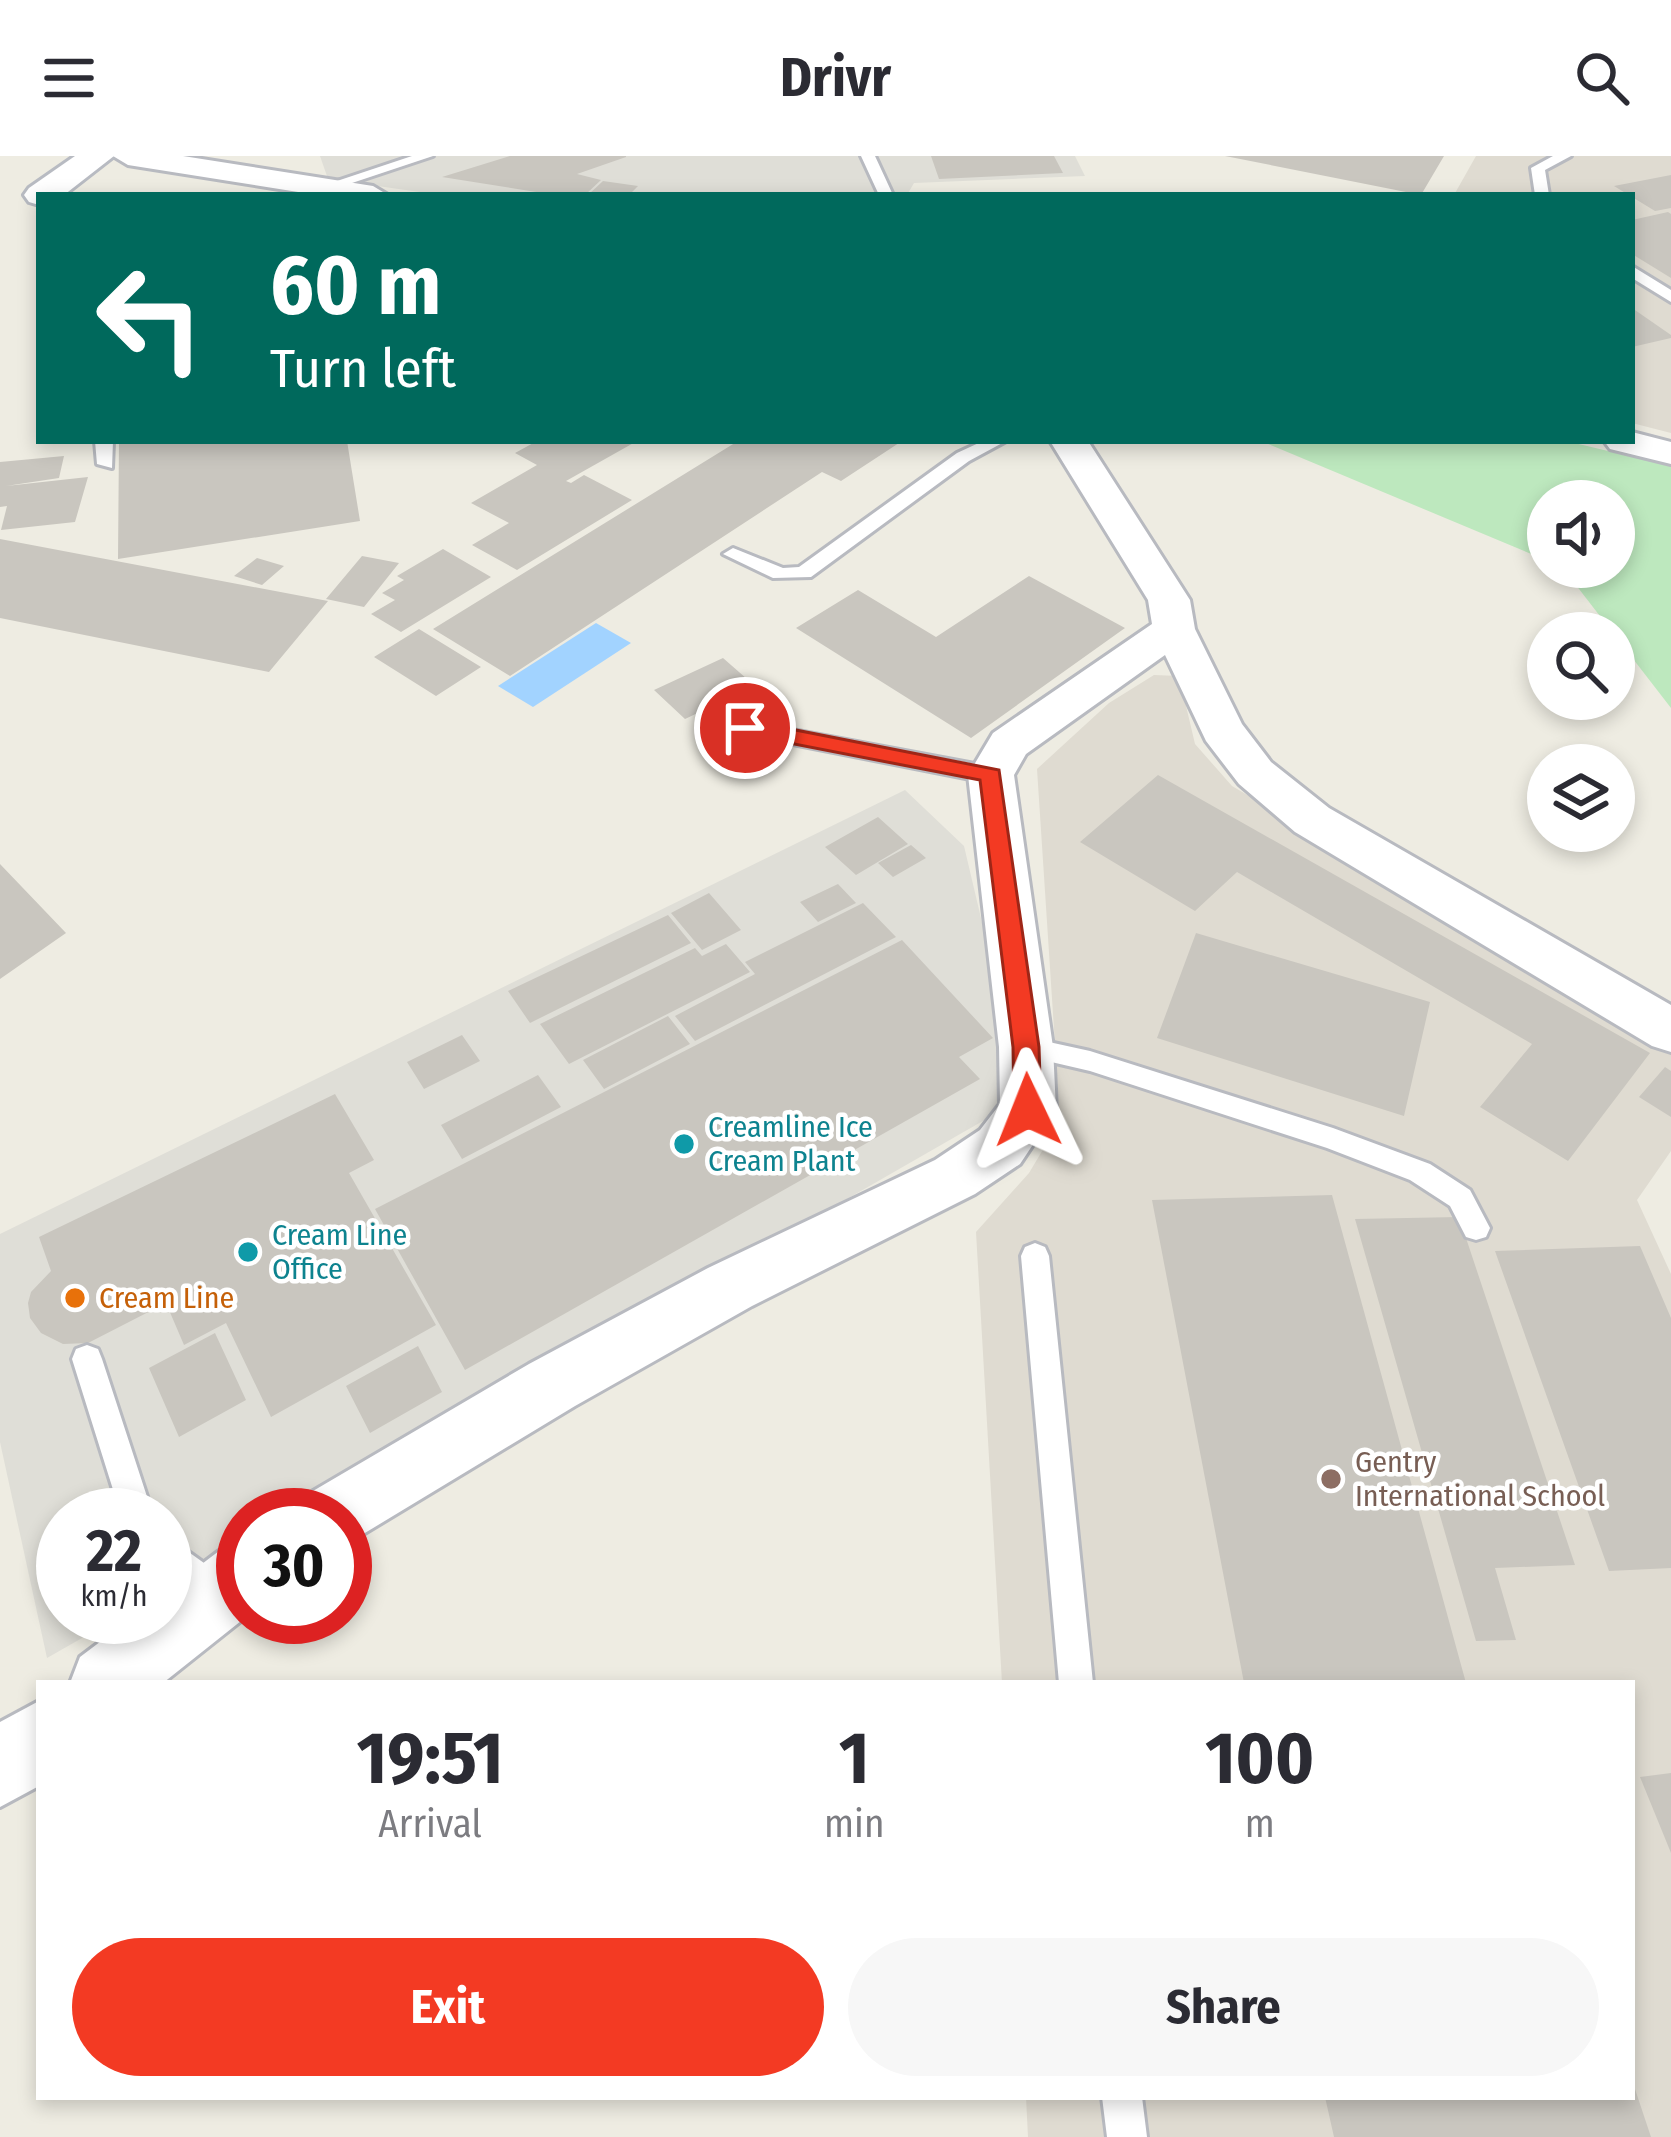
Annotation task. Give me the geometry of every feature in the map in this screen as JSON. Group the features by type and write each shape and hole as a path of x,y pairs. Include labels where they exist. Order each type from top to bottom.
{"main road":[{"path":"45,192 97,156"}],"street":[{"path":"128,156 333,191"},
{"path":"1071,444 1169,601 1174,629 1222,730 1255,773 1312,820 1671,1031"},
{"path":"1635,444 1671,453"},
{"path":"372,1494 552,1385 730,1286 955,1177 1000,1147 1028,1110 1026,1047 991,775 1009,744 1174,629"},
{"path":"109,1680 208,1573"},
{"path":"0,1770 36,1740"}],"lane":[{"path":"333,191 426,156"},
{"path":"868,156 885,192"},
{"path":"1542,192 1538,168 1564,156"},
{"path":"1635,273 1671,297"},
{"path":"104,444 106,464"},
{"path":"733,554 780,574 804,573 963,457 991,444"},
{"path":"745,728 991,775"},
{"path":"1026,1047 1112,1068 1334,1138 1420,1172 1460,1198 1476,1228"},
{"path":"1035,1256 1076,1680"},
{"path":"87,1359 128,1488"},
{"path":"1122,2100 1127,2137"}],"shaded area":[{"path":"320,156 1075,156 1085,176 914,183 909,192 420,192 328,179"},
{"path":"1476,156 1671,156 1671,433 1635,424 1635,192 1456,192"},
{"name":"Gentry International School","path":"1154,675 1179,676 1195,744 1232,786 1671,1044 1671,1151 1637,1200 1671,1274 1671,2137 1028,2137 1026,2100 1635,2100 1635,1680 1002,1680 976,1232 1029,1173 1060,1121 1037,769 1109,703"},
{"path":"905,790 964,846 1005,1020 1007,1068 995,1114 344,1488 216,1488 216,1562 192,1575 192,1488 36,1488 36,1607 0,1442 0,1234"},
{"path":"44,1644 72,1644 47,1658"}],"green space":[{"path":"1268,444 1579,444 1671,466 1671,708 1635,661 1635,612 1597,612 1578,588 1635,588 1635,480 1527,480 1527,552"}],"water":[{"path":"596,623 631,643 533,707 498,686"}],"building":[{"path":"510,156 626,156 577,174 601,180 588,192 536,192 442,177"},
{"path":"931,156 1054,156 1063,173 939,179"},
{"path":"1225,156 1444,156 1423,192"},
{"path":"1671,175 1671,208 1655,211 1635,199 1635,192 1614,186"},
{"path":"603,181 638,186 632,192 591,192"},
{"path":"1671,214 1671,278 1635,256 1635,219"},
{"path":"1635,310 1671,335 1635,346"},
{"path":"119,444 347,444 360,521 118,559"},
{"path":"532,444 632,444 566,481 584,475 632,500 517,570 472,545 509,523 471,503 537,465 515,453"},
{"path":"733,444 897,444 841,481 822,472 510,676 433,629"},
{"path":"64,456 59,478 6,486 88,477 75,522 1,530 7,506 0,507 0,462"},
{"path":"0,539 328,601 269,672 0,618"},
{"path":"443,549 491,577 401,632 371,614 395,600 382,593 404,580 397,576"},
{"path":"362,556 399,563 364,607 326,599"},
{"path":"257,558 284,566 262,585 234,576"},
{"path":"1029,576 1125,628 971,738 796,628 858,590 936,637"},
{"path":"419,629 481,667 436,696 374,657"},
{"path":"723,658 755,686 685,719 654,690"},
{"path":"1158,775 1650,1053 1568,1161 1480,1107 1532,1044 1237,872 1195,911 1080,842"},
{"path":"878,817 908,844 856,875 825,847"},
{"path":"911,845 926,858 893,877 878,863"},
{"path":"0,864 66,933 0,979"},
{"path":"838,884 856,903 818,922 800,902"},
{"path":"709,893 741,930 702,950 671,913"},
{"path":"863,903 896,937 695,1041 675,1016 755,974 745,962"},
{"path":"668,915 691,943 530,1023 508,991"},
{"path":"1196,933 1430,1002 1404,1116 1157,1038"},
{"name":"Creamline Ice Cream Plant","path":"902,940 993,1038 959,1057 980,1079 465,1370 375,1209"},
{"path":"726,944 750,972 569,1064 540,1024 695,948 702,956"},
{"path":"668,1016 690,1044 604,1089 583,1060"},
{"path":"462,1035 480,1061 424,1089 407,1062"},
{"path":"1665,1067 1671,1071 1671,1117 1639,1097"},
{"path":"538,1075 561,1107 462,1159 441,1125"},
{"name":"Cream Line Office","path":"335,1094 374,1160 349,1173 436,1325 271,1417 226,1323 184,1345 166,1303 88,1343 63,1344 41,1333 30,1318 28,1303 31,1292 51,1271 39,1237"},
{"path":"1332,1195 1465,1680 1243,1680 1152,1200"},
{"path":"1459,1217 1575,1565 1495,1568 1516,1640 1476,1641 1355,1219"},
{"path":"1640,1246 1671,1318 1671,1568 1609,1571 1495,1251"},
{"path":"215,1333 246,1400 179,1437 149,1368"},
{"path":"418,1346 442,1392 370,1433 346,1386"},
{"path":"1671,1773 1671,1853 1640,1777"},
{"path":"1635,2089 1651,2137 1334,2137 1326,2100 1635,2100"}],"place":[{"name":"Creamline Ice Cream Plant","path":"684,1144"},
{"name":"Cream Line Office","path":"248,1252"},
{"name":"Cream Line","path":"75,1298"},
{"name":"Gentry International School","path":"1331,1479"}],"route":[{"path":"745,728 991,775 1026,1047 1028,1110"}]}
